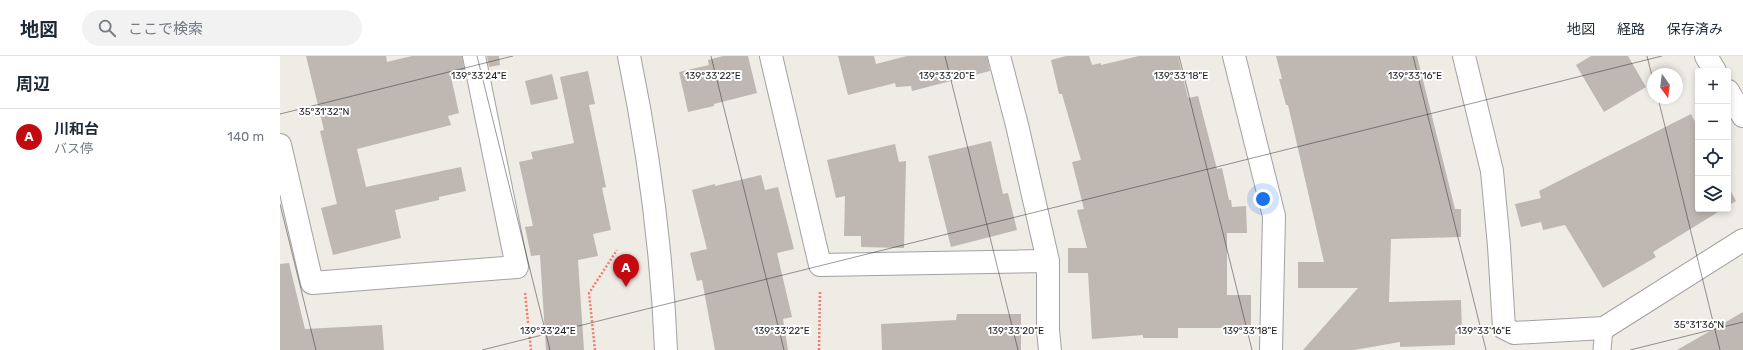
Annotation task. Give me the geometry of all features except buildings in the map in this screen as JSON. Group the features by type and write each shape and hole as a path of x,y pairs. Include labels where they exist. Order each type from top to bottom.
{"street":[{"path":"280,145 312,283 517,267 474,56"},
{"path":"629,56 641,112 663,284 666,350"},
{"path":"771,56 820,265 1048,261"},
{"path":"999,56 1017,126 1048,261 1048,330 1050,350"},
{"path":"1234,56 1274,216 1270,350"},
{"path":"1464,56 1492,171 1499,246 1504,328 1514,333 1604,328 1743,240"},
{"path":"1706,56 1713,68"},
{"path":"1731,97 1743,116"}],"lane":[{"path":"1602,350 1604,328"}],"path":[{"path":"595,350 589,293 617,250"},
{"path":"819,350 820,265"},
{"path":"517,267 525,294 531,350"}],"place":[{"name":"川和台","path":"626,287"}]}
